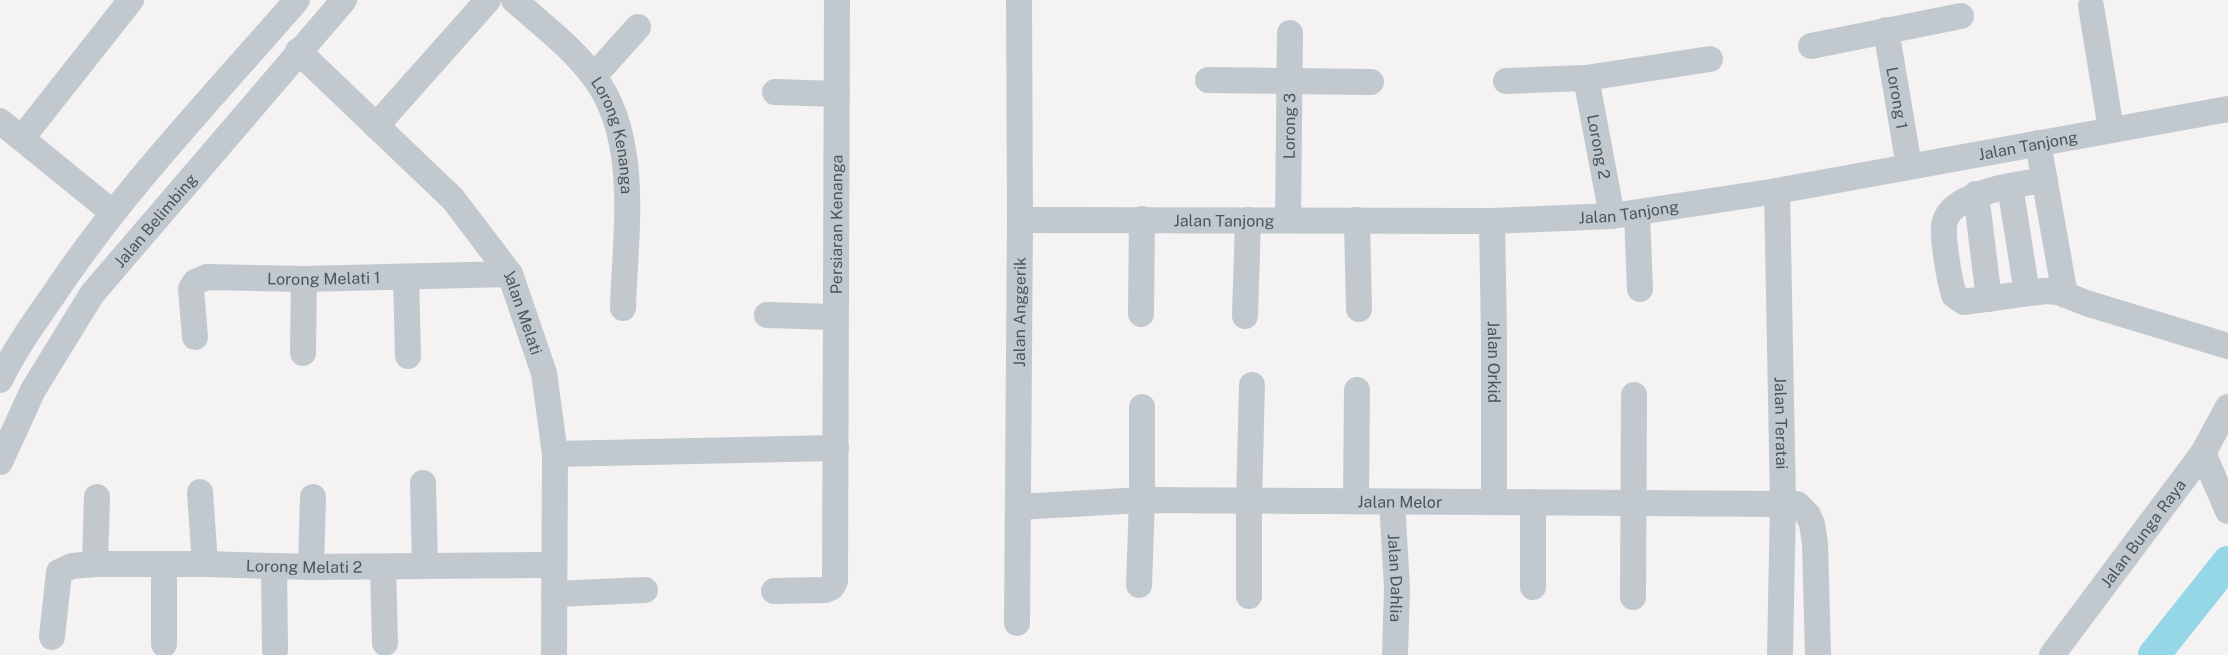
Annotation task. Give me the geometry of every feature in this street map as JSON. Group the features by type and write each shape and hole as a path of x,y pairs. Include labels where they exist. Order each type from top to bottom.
{"street":[{"path":"22,138 131,0"},
{"path":"0,380 9,360 70,269 112,212 297,0"},
{"name":"Jalan Belimbing","path":"0,462 33,390 92,294 298,51 344,0"},
{"path":"376,126 488,0"},
{"name":"Lorong Kenanga","path":"514,0 594,76 607,96 616,120 624,151 627,186 623,308"},
{"name":"Persiaran Kenanga","path":"774,591 825,590 832,588 835,582 837,0"},
{"name":"Jalan Anggerik","path":"1017,623 1020,220 1019,0"},
{"path":"2091,6 2111,130"},
{"path":"1811,46 1961,16"},
{"path":"594,76 638,27"},
{"name":"Lorong 1","path":"1886,30 1909,166"},
{"name":"Lorong 3","path":"1288,220 1290,32"},
{"name":"Jalan Melati","path":"298,51 453,199 510,274 544,373 555,454 554,655"},
{"path":"1506,81 1586,78 1710,59"},
{"name":"Lorong 2","path":"1586,78 1624,215 1640,289"},
{"path":"1208,80 1371,82"},
{"path":"775,92 837,94"},
{"name":"Jalan Tanjong","path":"1020,220 1492,221 1624,215 1777,191 2038,142 2228,109"},
{"path":"0,121 112,212"},
{"path":"2038,142 2065,294"},
{"path":"1989,152 1993,190 1989,299"},
{"path":"2045,180 1993,190 1952,211 1944,224 1950,281 1954,295 1964,302 2045,291 2065,294 2086,303 2228,346"},
{"path":"1993,190 2028,293"},
{"name":"Jalan Teratai","path":"1777,191 1783,504 1780,655"},
{"path":"1141,314 1142,219"},
{"path":"1245,316 1248,220"},
{"path":"1357,220 1359,309"},
{"name":"Jalan Orkid","path":"1492,221 1494,502"},
{"name":"Lorong Melati 1","path":"195,337 191,289 195,282 207,277 304,279 510,274"},
{"path":"406,277 408,356"},
{"path":"304,279 304,352"},
{"path":"767,315 835,317"},
{"path":"1249,596 1252,385"},
{"path":"1356,502 1357,390"},
{"path":"1633,597 1634,395"},
{"path":"1139,585 1142,500 1142,407"},
{"name":"Jalan Bunga Raya","path":"2052,655 2203,453 2228,407"},
{"path":"555,454 836,448"},
{"path":"2203,453 2228,511"},
{"path":"423,483 425,566"},
{"path":"200,492 205,564"},
{"path":"95,564 97,497"},
{"path":"311,567 313,497"},
{"name":"Jalan Melor","path":"1018,507 1142,500 1797,504 1808,515 1812,524 1815,543 1818,655"},
{"name":"Jalan Dahlia","path":"1392,502 1397,587 1395,655"},
{"path":"1533,502 1533,588"},
{"name":"Lorong Melati 2","path":"52,637 59,572 72,566 95,564 205,564 311,567 553,565"},
{"path":"164,564 164,644"},
{"path":"274,566 275,650"},
{"path":"383,567 384,643"},
{"path":"554,594 645,590"}],"waterway":[{"path":"2154,655 2228,562"}]}
